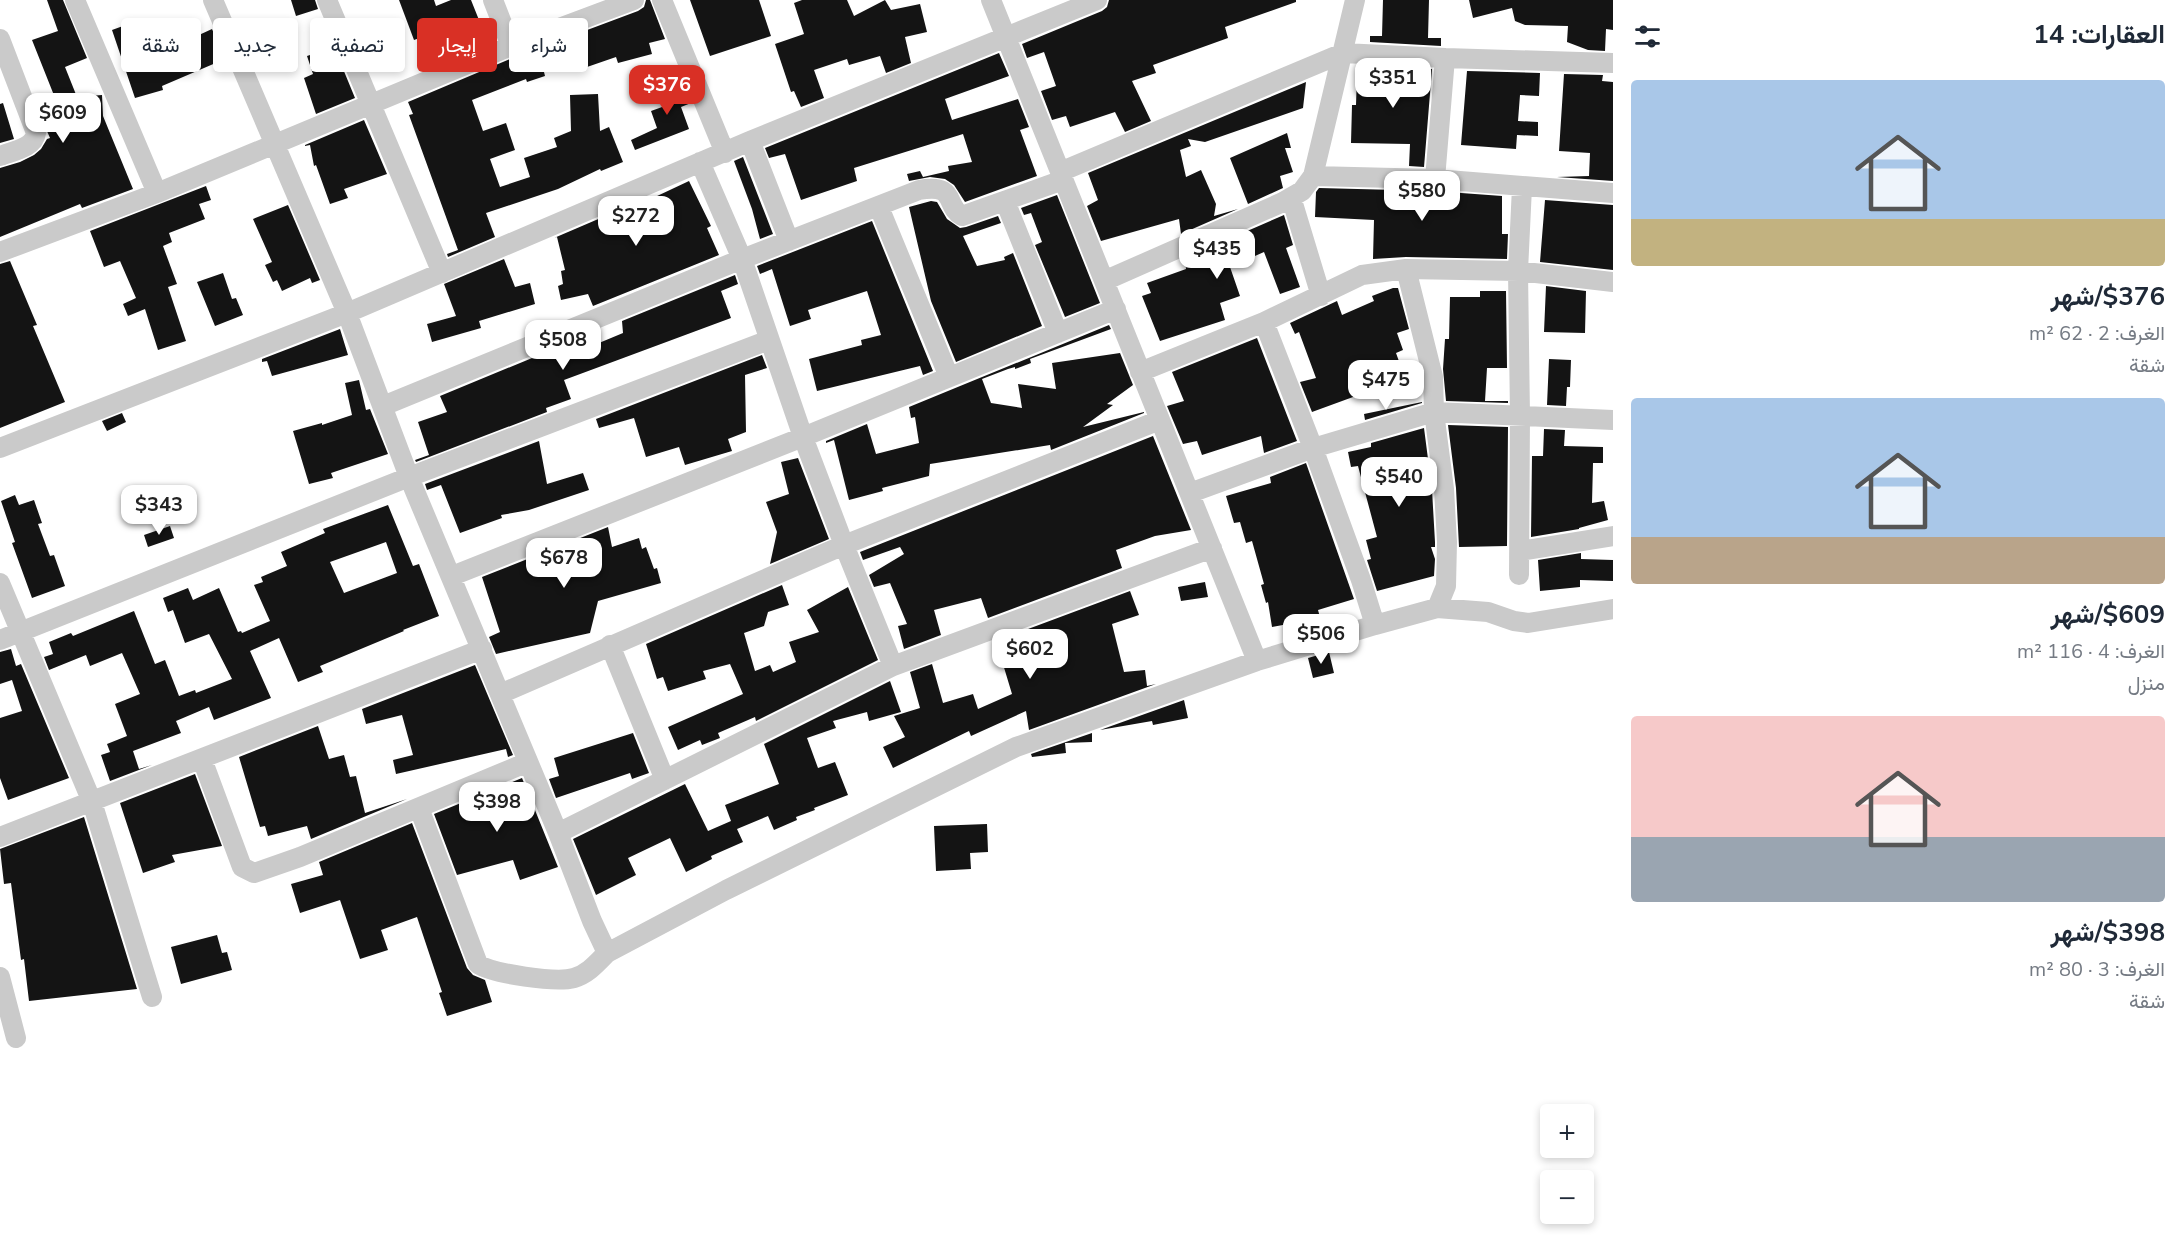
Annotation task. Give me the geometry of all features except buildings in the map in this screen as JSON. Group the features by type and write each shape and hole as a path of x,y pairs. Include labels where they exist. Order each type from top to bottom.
{"street":[{"path":"75,0 157,193"},
{"path":"213,0 347,313 410,477 558,833 591,921 607,953"},
{"path":"327,0 442,273"},
{"path":"493,0 509,41"},
{"path":"586,18 634,0"},
{"path":"662,0 725,153"},
{"path":"991,0 1257,661"},
{"path":"0,448 347,313 750,141 1006,37 1065,6 1097,0"},
{"path":"1104,281 1302,191 1313,176 1355,0"},
{"path":"0,39 36,133 35,140 28,146 0,156"},
{"path":"0,252 157,193 509,47"},
{"path":"383,406 742,259 919,190 933,189 944,192 962,216 1005,201 1343,53 1613,63"},
{"path":"1435,180 1445,58"},
{"path":"750,141 789,241"},
{"path":"700,162 742,259 803,436 893,666"},
{"path":"1313,176 1435,180 1613,193"},
{"path":"1519,575 1518,271 1522,187"},
{"path":"1291,197 1321,296"},
{"path":"1005,201 1058,333"},
{"path":"879,207 949,377"},
{"path":"1406,269 1433,377 1434,412 1444,489 1447,542 1446,586 1437,608"},
{"path":"1140,372 1264,322 1362,274 1406,269 1518,271 1613,282"},
{"path":"452,576 1116,309"},
{"path":"1264,322 1313,448 1375,625"},
{"path":"0,640 410,477 769,340"},
{"path":"1190,493 1313,448 1434,412 1613,420"},
{"path":"500,694 844,545 1160,420"},
{"path":"1520,551 1613,536"},
{"path":"558,833 893,666 1212,548"},
{"path":"0,583 92,802 152,997"},
{"path":"419,808 478,964 522,976 564,979 583,974 593,968 607,953 715,895 1016,747 1257,661 1437,608 1488,612 1528,623 1613,609"},
{"path":"610,645 665,780"},
{"path":"0,837 482,649"},
{"path":"202,759 242,867 254,873 528,762"},
{"path":"0,977 16,1038"}]}
